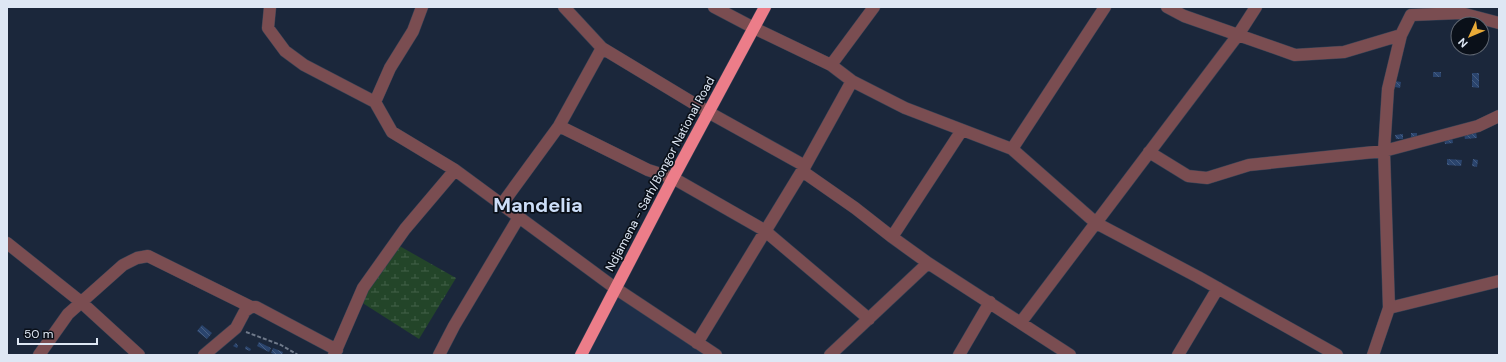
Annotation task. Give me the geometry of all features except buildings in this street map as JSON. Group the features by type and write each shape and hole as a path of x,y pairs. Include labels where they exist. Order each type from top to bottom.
{"highway":[{"name":"Ndjamena - Sarh/Bongor National Road","path":"580,355 765,7"}],"street":[{"path":"270,7 268,28 285,51 304,65 375,102 392,132 455,170 615,288 716,355"},
{"path":"375,102 390,68 412,31 422,7"},
{"path":"564,7 602,48 804,169 928,263 1070,355"},
{"path":"714,7 830,65 852,81 905,108 1012,149 1096,223 1218,288 1336,355"},
{"path":"830,65 874,7"},
{"path":"1012,149 1105,7"},
{"path":"1167,7 1184,16 1295,55 1344,52 1401,35"},
{"path":"1021,322 1238,35 1256,7"},
{"path":"1373,355 1389,308 1384,151 1388,89 1401,35 1411,11 1461,13 1499,23"},
{"path":"502,204 559,126 602,48"},
{"path":"697,343 764,230 804,169 852,81"},
{"path":"1149,152 1188,176 1207,178 1249,165 1384,151 1478,126 1499,116"},
{"path":"559,126 648,170 673,178 764,230 869,319"},
{"path":"892,237 962,130"},
{"path":"39,355 68,314 81,302 123,265 137,258 148,256 252,307 256,307 335,352 363,288 405,229 455,170"},
{"path":"439,355 454,326 519,217"},
{"path":"7,242 81,302 139,355"},
{"path":"830,355 928,263"},
{"path":"1389,308 1499,281"},
{"path":"1178,355 1218,288"},
{"path":"958,355 990,302"},
{"path":"204,355 233,331 245,311 252,307"}],"path":[{"path":"233,331 281,345 298,355"}],"shaded area":[{"path":"616,294 711,355 586,355"}],"green space":[{"path":"396,244 456,278 419,339 361,302"}],"district":[{"name":"Mandelia","path":"538,205"}]}
